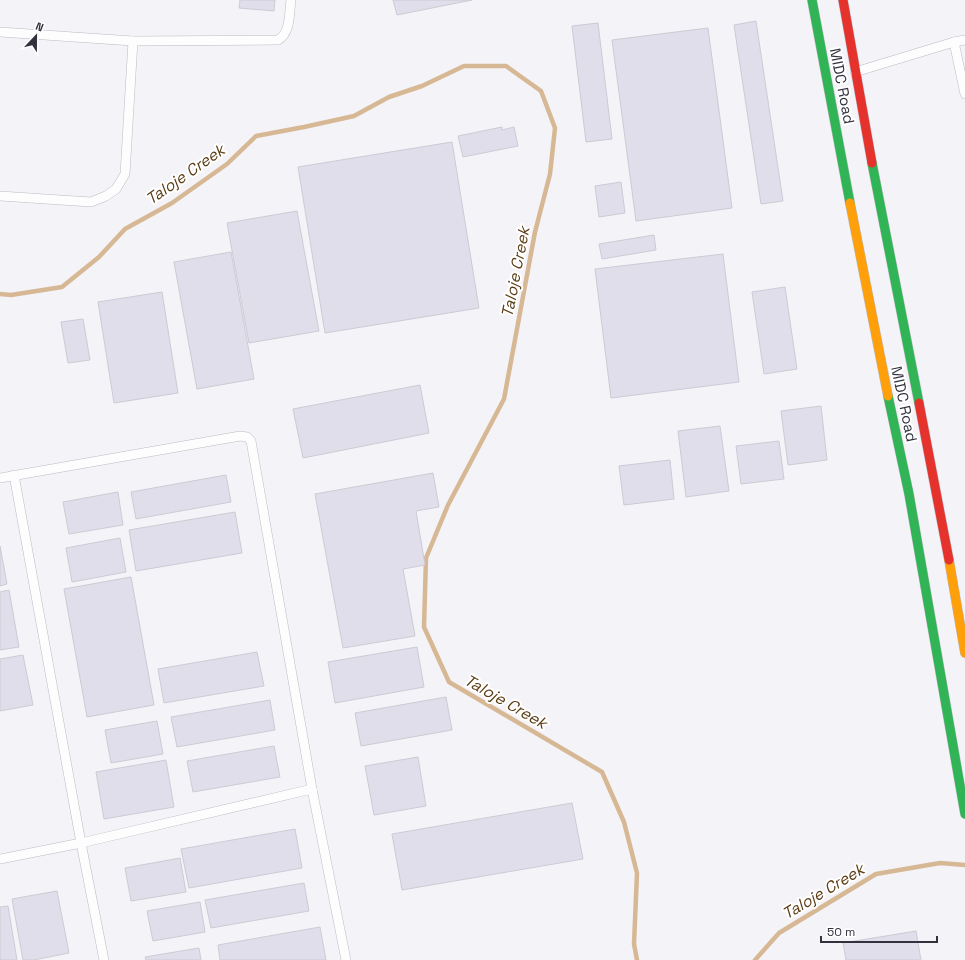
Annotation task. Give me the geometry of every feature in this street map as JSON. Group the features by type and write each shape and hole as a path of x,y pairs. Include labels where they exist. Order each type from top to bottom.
{"main road":[{"name":"MIDC Road","path":"812,0 876,339 910,494 965,814"},
{"name":"MIDC Road","path":"843,0 855,72 961,600 965,653"}],"lane":[{"path":"0,32 133,41 278,40 283,37 287,30 291,0"},
{"path":"855,72 965,40"},
{"path":"0,196 91,202 106,196 116,189 125,174 133,41"},
{"path":"954,42 965,94"},
{"path":"0,478 240,436 247,437 251,441 312,789 346,960"},
{"path":"14,475 81,843 104,960"},
{"path":"0,859 81,843 312,789"}],"building":[{"path":"240,0 275,0 274,11 239,8"},
{"path":"393,0 472,0 397,15"},
{"path":"756,21 783,201 761,204 734,25"},
{"path":"598,23 612,139 586,142 572,26"},
{"path":"708,28 732,208 636,221 612,40"},
{"path":"502,127 502,130 514,127 518,146 463,157 458,136"},
{"path":"452,142 479,308 325,333 298,167"},
{"path":"621,182 625,213 599,217 595,186"},
{"path":"297,211 319,331 249,343 227,223"},
{"path":"654,235 656,250 602,259 599,244"},
{"path":"231,252 254,379 197,389 174,262"},
{"path":"723,254 739,382 611,398 595,269"},
{"path":"785,287 797,369 764,374 752,292"},
{"path":"162,292 178,393 114,403 98,302"},
{"path":"83,319 90,360 68,363 61,322"},
{"path":"420,385 429,433 303,458 293,409"},
{"path":"821,406 827,460 788,465 781,411"},
{"path":"720,426 729,491 686,497 678,431"},
{"path":"779,441 784,479 741,484 736,446"},
{"path":"670,460 674,499 624,505 619,466"},
{"path":"433,473 439,507 416,511 425,565 403,569 415,636 343,648 315,494"},
{"path":"226,475 231,502 136,519 131,492"},
{"path":"118,492 123,525 69,534 63,502"},
{"path":"235,512 242,553 136,571 129,530"},
{"path":"120,538 126,572 72,582 66,548"},
{"path":"0,546 7,584 0,586"},
{"path":"131,577 154,705 87,717 64,589"},
{"path":"9,590 19,647 0,650 0,592"},
{"path":"417,647 424,687 335,703 328,662"},
{"path":"257,652 264,686 164,703 158,669"},
{"path":"23,655 33,705 0,711 0,659"},
{"path":"446,697 452,730 361,746 355,713"},
{"path":"270,700 275,730 177,747 171,717"},
{"path":"157,721 163,754 111,763 105,730"},
{"path":"274,746 280,777 193,792 187,761"},
{"path":"418,757 426,806 374,815 365,766"},
{"path":"166,760 174,807 104,819 96,772"},
{"path":"572,803 583,859 402,890 392,834"},
{"path":"295,829 302,868 189,888 181,849"},
{"path":"180,858 186,892 131,901 125,868"},
{"path":"304,883 309,911 211,928 205,900"},
{"path":"57,891 69,953 34,960 23,960 12,899"},
{"path":"200,902 205,932 153,941 147,911"},
{"path":"8,906 17,960 0,960 0,907"},
{"path":"320,927 326,960 220,960 218,945"},
{"path":"916,931 921,960 846,960 843,943"},
{"path":"199,948 201,960 146,960 145,957"}],"waterway":[{"name":"Taloje Creek","path":"0,294 11,295 62,287 99,257 125,229 172,203 227,164 256,136 354,116 389,97 422,86 464,66 506,66 541,91 555,128 550,174 535,232 504,399 448,505 426,558 424,627 449,682 602,772 624,822 637,873 634,944 637,960"},
{"name":"Taloje Creek","path":"755,960 779,933 876,874 940,863 965,865"}],"traffic: fast":[{"path":"812,0 850,203"},
{"path":"872,163 919,403"},
{"path":"888,396 909,494 965,814"}],"traffic: slow":[{"path":"850,203 888,396"},
{"path":"949,560 965,653"}],"traffic: jam":[{"path":"843,0 872,163"},
{"path":"919,403 949,560"}]}
